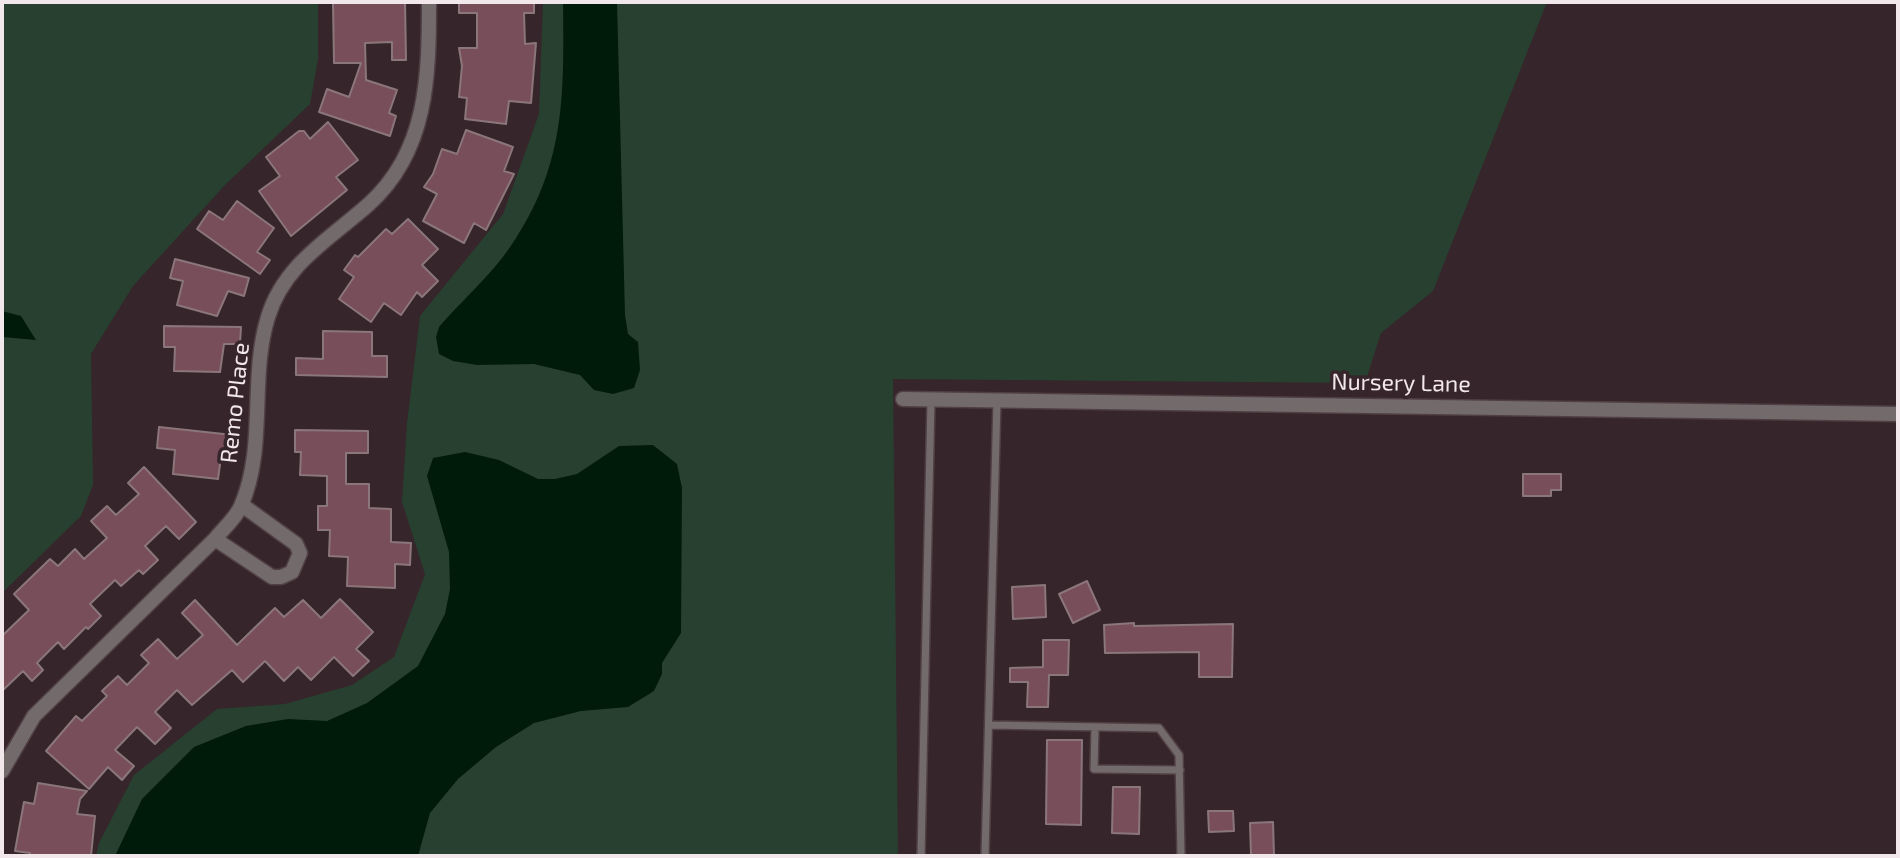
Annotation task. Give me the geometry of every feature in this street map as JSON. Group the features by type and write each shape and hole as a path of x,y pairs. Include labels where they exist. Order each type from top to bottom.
{"street":[{"name":"Remo Place","path":"2,771 34,716 215,539 242,505 253,469 261,367 270,309 278,288 303,258 372,202 401,162 420,121 429,74 429,2"},
{"name":"Nursery Lane","path":"903,399 1898,414"},
{"path":"215,539 271,577 281,578 292,572 300,553 296,544 242,505"}],"lane":[{"path":"921,856 932,399"},
{"path":"985,856 997,400"},
{"path":"990,725 1159,729 1171,740 1179,755 1181,856"},
{"path":"1095,728 1094,769 1180,770"}],"shaded area":[{"path":"2,2 318,2 318,59 310,104 225,185 133,286 91,354 93,485 81,516 2,593"},
{"path":"543,2 1547,2 1433,291 1381,333 1365,383 893,379 898,856 96,856 99,843 134,775 217,709 285,704 352,685 394,657 425,574 402,502 407,423 420,316 503,214 539,114"},
{"path":"563,2 617,2 625,315 628,334 638,342 640,370 634,388 613,394 594,390 580,375 534,364 477,365 453,361 439,354 436,337 439,327 508,250 545,181 559,124 562,95"},
{"path":"2,311 21,316 36,340 2,337"},
{"path":"653,445 677,464 682,488 681,633 662,663 662,674 654,691 628,707 581,711 534,723 496,747 458,779 430,813 418,856 115,856 142,799 194,747 246,726 288,719 327,721 367,703 418,666 445,614 450,589 449,552 427,476 433,458 465,452 499,460 538,479 555,479 577,474 619,446"}],"building":[{"path":"333,2 405,2 406,60 392,60 392,42 365,43 366,80 397,90 389,113 396,116 390,136 319,112 327,89 349,97 361,63 334,63"},
{"path":"459,2 534,2 534,13 524,13 525,44 536,43 531,103 509,101 506,124 465,119 467,98 459,97 462,66 459,48 477,48 477,13 459,13"},
{"path":"328,122 358,160 336,177 347,190 291,236 259,191 280,176 266,157 299,131 304,131 310,139"},
{"path":"466,130 513,147 504,171 514,174 486,230 474,223 464,243 423,221 437,194 424,187 433,174 442,149 457,154"},
{"path":"237,201 274,228 257,252 270,260 260,274 197,229 209,211 223,220"},
{"path":"408,219 438,249 422,265 438,281 422,297 417,292 401,315 384,303 371,322 339,299 354,277 344,270 355,255 358,257 386,229 392,234"},
{"path":"175,259 249,278 244,296 228,291 217,316 177,305 183,281 170,278"},
{"path":"164,326 241,327 240,344 224,344 220,372 174,371 175,347 164,347"},
{"path":"323,331 372,332 372,356 387,356 387,377 296,375 296,358 323,359"},
{"path":"159,427 233,435 230,458 221,457 218,479 173,474 175,450 157,448"},
{"path":"295,430 368,431 368,453 346,453 346,484 369,484 369,508 391,509 391,542 411,543 410,565 395,564 395,588 347,586 348,557 329,556 330,530 318,530 318,506 327,506 327,476 300,475 301,452 295,452"},
{"path":"144,467 196,522 179,539 166,526 145,546 158,560 143,574 139,570 121,586 115,580 90,604 101,616 88,629 86,627 64,649 58,642 37,663 43,670 32,681 23,671 2,691 2,636 29,610 14,594 50,559 58,566 75,549 84,559 107,538 91,521 107,506 116,515 139,494 128,483"},
{"path":"1523,474 1561,474 1561,490 1551,490 1551,496 1523,496"},
{"path":"1087,581 1100,610 1073,623 1059,594"},
{"path":"1045,585 1046,617 1013,619 1012,587"},
{"path":"340,599 373,632 356,649 369,661 353,676 334,657 311,680 298,667 284,681 265,661 243,682 232,670 192,705 177,690 155,712 171,728 155,744 137,727 115,750 134,766 122,780 108,767 89,789 46,751 76,716 82,721 107,696 102,691 118,676 127,685 149,663 141,655 158,639 177,659 203,635 182,613 195,600 237,645 275,608 284,617 303,600 321,618"},
{"path":"1134,623 1134,626 1233,624 1232,677 1199,677 1199,652 1105,653 1104,625"},
{"path":"1043,640 1069,640 1068,675 1049,675 1048,707 1027,707 1028,682 1010,682 1010,668 1043,667"},
{"path":"1047,740 1082,740 1081,825 1046,824"},
{"path":"38,783 87,791 80,799 77,814 95,816 91,856 30,856 30,853 15,851 24,802 34,804"},
{"path":"1113,787 1140,787 1139,834 1112,833"},
{"path":"1208,811 1233,811 1234,831 1209,832"},
{"path":"1273,822 1274,856 1251,856 1250,823"}]}
